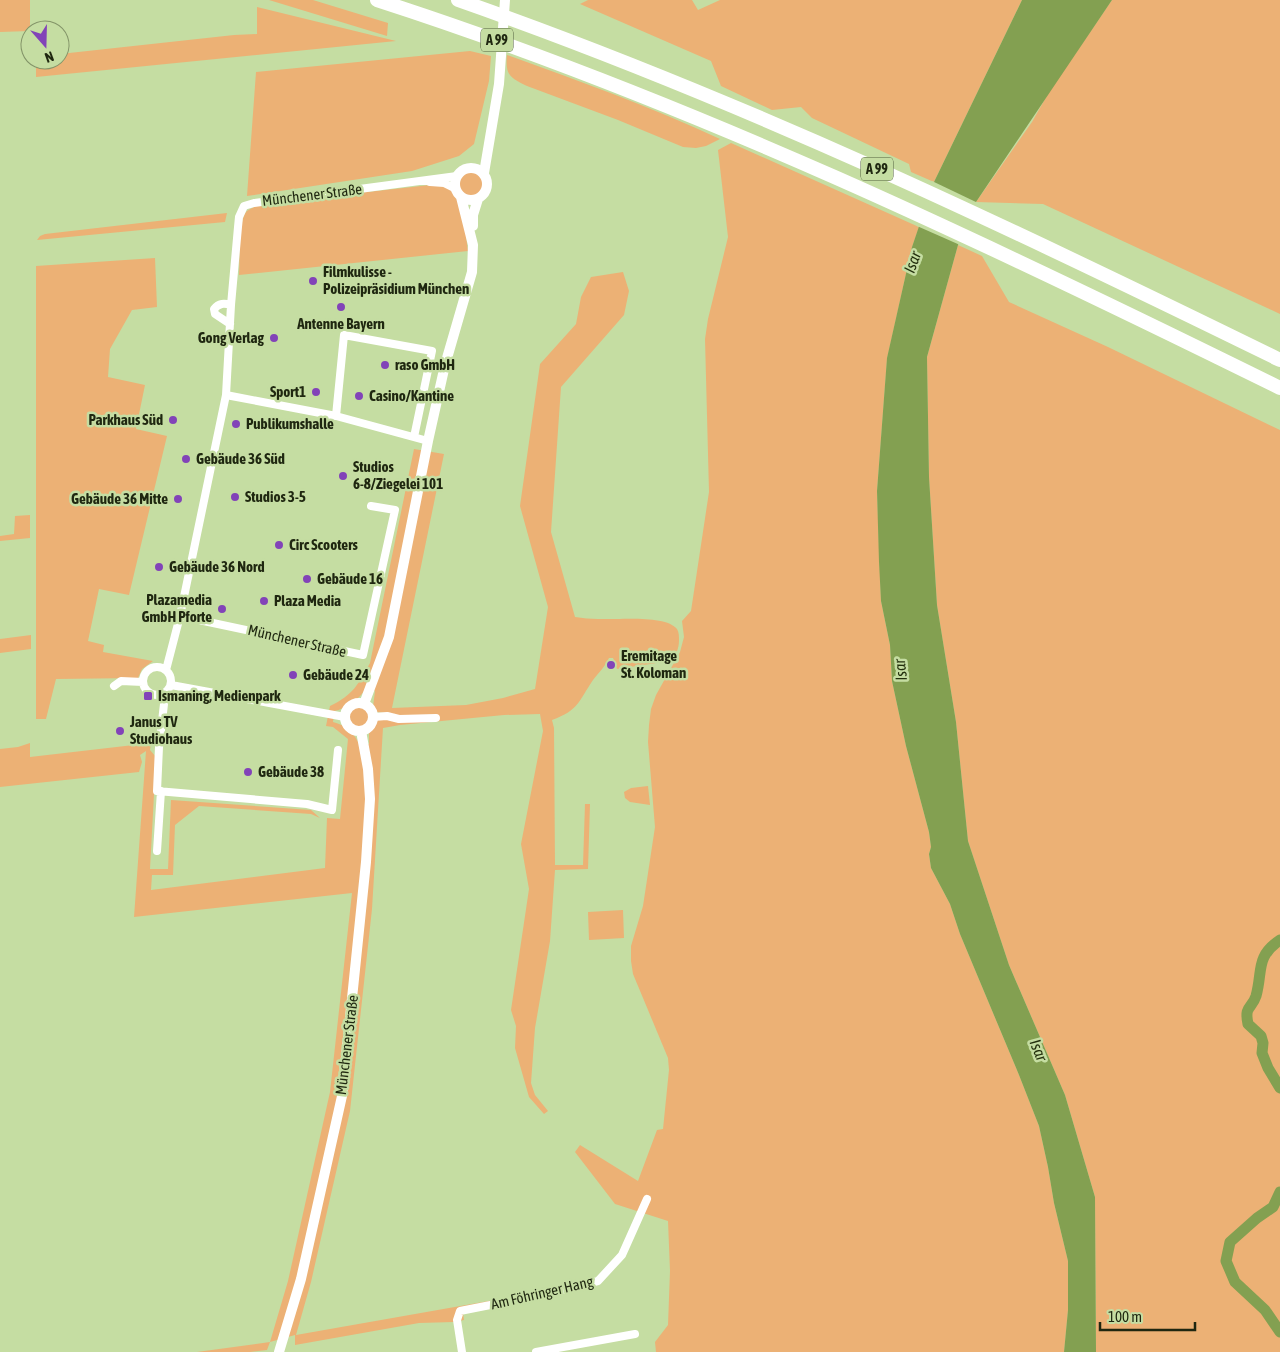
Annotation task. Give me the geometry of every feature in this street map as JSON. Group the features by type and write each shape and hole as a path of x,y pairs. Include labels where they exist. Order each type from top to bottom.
{"highway":[{"name":"A 99","path":"377,0 543,57 713,124 1021,261 1280,388"},
{"name":"A 99","path":"458,0 552,34 723,101 874,167 1031,239 1280,360"}],"main road":[{"path":"484,173 500,84 505,0"},
{"path":"469,168 488,143"},
{"path":"459,193 470,200 482,196 488,182 484,173 480,169 469,168 464,169 457,176 459,193 472,239"},
{"path":"364,704 389,637 445,365 472,272 473,215 478,198"},
{"path":"358,703 364,704 369,708 373,717 370,726 361,731 356,731 350,728 345,717 350,706 358,703"},
{"name":"Münchener Straße","path":"279,1352 301,1279 342,1096 367,853 369,784 361,731"}],"street":[{"name":"Münchener Straße","path":"166,670 180,616 226,395 231,305 239,216 244,206 254,203 457,176"},
{"name":"Münchener Straße","path":"421,182 444,184 459,193"},
{"path":"230,324 215,314 214,309 217,305 223,303 231,305"},
{"path":"336,416 344,335 432,351 414,437"},
{"path":"226,395 336,416 428,441"},
{"name":"Münchener Straße","path":"180,616 362,655 395,510 371,506"},
{"path":"160,667 166,670 171,679 171,685 163,694 157,695 146,690 143,682 145,674 153,668 160,667"},
{"path":"114,686 121,682 143,682"},
{"path":"171,685 345,717"},
{"path":"163,694 164,704 159,747 157,791 307,804 332,810 338,750"},
{"path":"373,717 387,716 399,719 436,718"},
{"path":"157,851 161,791"},
{"name":"Am Föhringer Hang","path":"462,1352 457,1320 460,1311 546,1294 598,1281 622,1255 647,1199"},
{"path":"536,1352 635,1334"}],"shaded area":[{"path":"0,0 30,0 30,20 20,20 20,31 0,32"},
{"path":"269,0 313,0 388,23 387,36"},
{"path":"588,0 692,0 698,10 720,0 1022,0 934,182 911,172 909,164 812,118 801,107 772,110 721,86 711,61 580,4"},
{"path":"1112,0 1280,0 1280,314 1043,204 976,202 1032,122 1049,92"},
{"path":"257,7 396,41 36,77 36,70 70,70 70,53 257,34"},
{"path":"470,51 491,56 489,81 474,144 459,156 412,171 247,196 256,72"},
{"path":"507,55 641,105 720,139 706,146 696,148 683,147 527,86 516,81 510,75 507,67"},
{"path":"731,143 919,227 912,247 887,359 877,491 881,601 890,645 892,681 906,746 929,832 931,868 950,904 960,934 1039,1126 1054,1203 1068,1261 1068,1310 1064,1352 656,1352 655,1342 668,1325 670,1271 668,1221 615,1204 575,1152 580,1145 638,1181 657,1130 663,1129 669,1070 668,1058 633,974 631,946 643,906 655,827 648,742 651,709 656,695 680,652 684,637 682,621 691,611 709,492 705,339 728,237 718,150"},
{"path":"471,172 476,173 482,179 482,189 476,195 471,196 466,195 460,189 459,184 460,179 466,173"},
{"path":"442,185 450,189 460,203 465,223 468,251 239,275 242,222 244,215 252,208 270,203"},
{"path":"227,213 225,222 37,240 45,234"},
{"path":"958,245 982,256 1009,302 1108,347 1280,430 1280,1352 1096,1352 1095,1197 1065,1095 1009,965 968,841 956,722 937,605 929,477 927,357"},
{"path":"155,258 157,307 132,310 110,349 108,377 145,385 136,429 167,436 129,595 99,589 88,641 104,645 103,652 153,661 142,669 138,678 56,679 46,719 36,719 36,266"},
{"path":"623,272 629,291 624,315 561,387 551,532 575,617 662,621 671,624 677,629 679,643 677,652 670,661 617,669 613,658 609,658 573,709 552,720 554,728 555,865 583,865 585,804 590,804 588,869 555,870 550,941 535,1028 531,1083 535,1095 548,1111 544,1114 529,1097 515,1048 516,1026 511,1010 529,889 521,844 543,731 540,714 504,715 383,728 372,909 350,1111 311,1282 296,1335 545,1291 463,1313 464,1320 454,1322 419,1323 295,1345 295,1335 270,1342 288,1281 330,1092 352,893 134,917 146,751 140,755 142,762 139,772 0,787 0,749 18,747 30,743 30,757 151,743 150,750 156,757 150,869 168,869 171,800 311,810 320,818 311,814 199,806 175,825 173,875 152,875 151,890 325,868 327,818 340,819 348,739 333,727 326,726 330,706 344,698 354,689 370,663 414,449 444,454 392,708 466,705 503,698 535,689 548,607 520,506 540,364 576,324 581,297 591,277","holes":["366,688 375,691 373,707 377,712 386,713 376,721 369,733 369,744 360,746 350,731 342,725 333,722 334,711 352,703"]},
{"path":"30,515 30,538 0,541 0,536 14,534 15,516"},
{"path":"31,635 31,649 0,653 0,639"},
{"path":"359,707 366,710 369,717 366,724 359,727 352,724 349,717 352,710"},
{"path":"648,786 650,805 630,802 625,798 624,792 631,788"},
{"path":"623,910 624,938 589,940 588,912"},
{"path":"270,1342 267,1350 250,1352 197,1352"}],"water":[{"name":"Isar","path":"1022,0 1112,0 976,202 958,245 927,357 929,477 937,605 956,722 968,841 1009,965 1065,1095 1095,1197 1096,1352 1064,1352 1068,1310 1068,1261 1054,1203 1039,1126 960,934 950,904 931,868 929,832 906,746 892,681 890,645 881,601 877,491 887,358 912,247 934,182"}],"pier":[{"path":"932,181 978,203 960,245 917,226"}],"waterway":[{"path":"1280,940 1272,946 1263,959 1256,996 1247,1013 1248,1024 1261,1036 1263,1043 1262,1053 1268,1068 1280,1088"},
{"path":"1280,1192 1273,1207 1257,1218 1230,1242 1226,1261 1235,1282 1265,1310 1280,1332"}],"place":[{"name":"Filmkulisse - Polizeipräsidium München","path":"313,281"},
{"name":"Antenne Bayern","path":"341,307"},
{"name":"Gong Verlag","path":"274,338"},
{"name":"raso GmbH","path":"385,365"},
{"name":"Sport1","path":"316,392"},
{"name":"Casino/Kantine","path":"359,396"},
{"name":"Parkhaus Süd","path":"173,420"},
{"name":"Publikumshalle","path":"236,424"},
{"name":"Gebäude 36 Süd","path":"186,459"},
{"name":"Studios 6-8/Ziegelei 101","path":"343,476"},
{"name":"Studios 3-5","path":"235,497"},
{"name":"Gebäude 36 Mitte","path":"178,499"},
{"name":"Circ Scooters","path":"279,545"},
{"name":"Gebäude 36 Nord","path":"159,567"},
{"name":"Gebäude 16","path":"307,579"},
{"name":"Plaza Media","path":"264,601"},
{"name":"Plazamedia GmbH Pforte","path":"222,609"},
{"name":"Eremitage St. Koloman","path":"611,665"},
{"name":"Gebäude 24","path":"293,675"},
{"name":"Ismaning, Medienpark","path":"148,696"},
{"name":"Janus TV Studiohaus","path":"120,731"},
{"name":"Gebäude 38","path":"248,772"}]}
